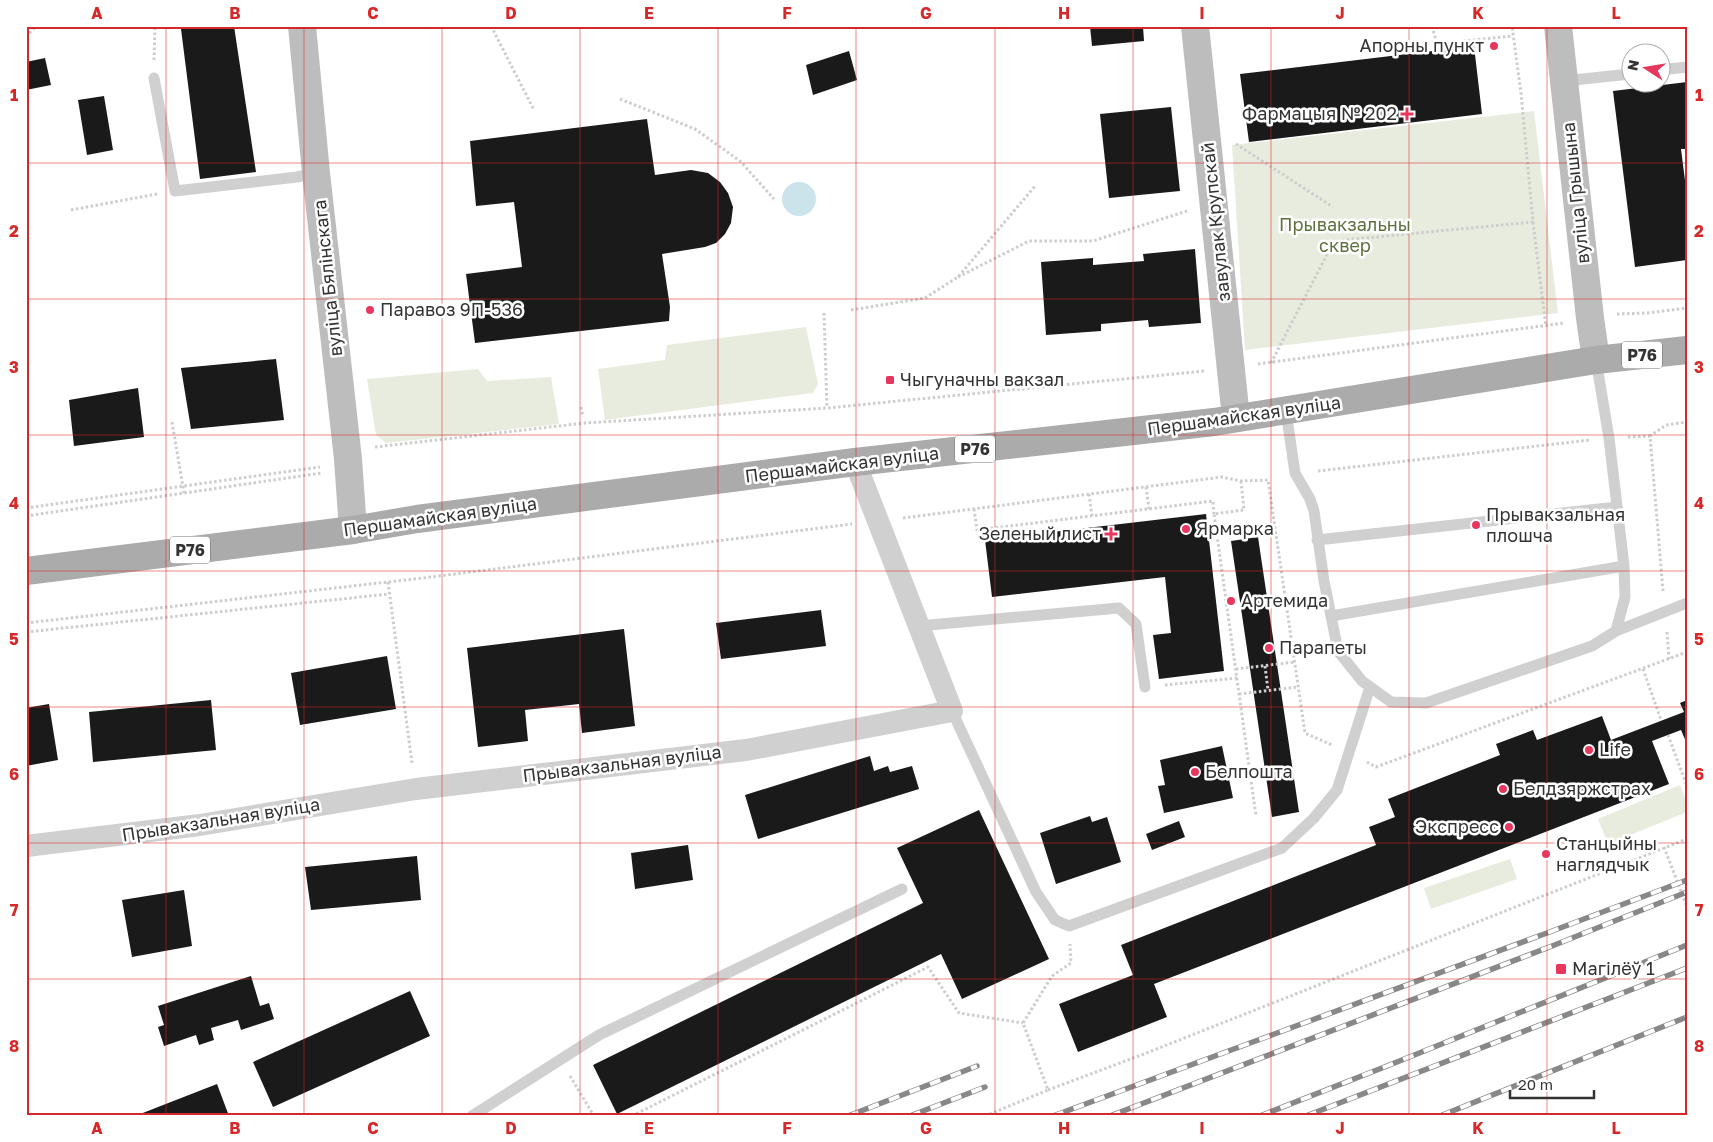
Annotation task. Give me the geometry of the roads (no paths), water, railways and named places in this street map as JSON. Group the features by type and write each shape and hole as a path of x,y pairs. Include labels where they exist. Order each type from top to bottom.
{"main road":[{"name":"вуліца Бялінскага","path":"302,26 316,173 348,459 353,530"},
{"name":"завулак Крупскай","path":"1195,26 1206,126 1219,370 1236,418"},
{"name":"вуліца Грышына","path":"1558,26 1596,360"},
{"name":"Першамайская вуліца","path":"26,571 353,530 417,519 855,462 1236,418 1596,360 1687,350"}],"street":[{"path":"855,462 952,711"},
{"name":"Прывакзальная вуліца","path":"26,846 200,825 416,789 746,750 952,711"}],"lane":[{"path":"1670,69 1687,67"},
{"path":"1564,81 1620,75"},
{"path":"154,78 175,191 297,177 316,173"},
{"path":"1596,360 1624,566 1625,597 1616,631"},
{"path":"1286,411 1295,474 1310,499 1314,511 1317,540 1338,651 1362,681 1391,702 1426,703 1592,646 1616,631 1665,610 1687,603"},
{"path":"1317,540 1617,506"},
{"path":"1331,616 1624,566"},
{"path":"918,626 1119,608 1136,624 1145,687"},
{"path":"952,711 1036,892 1055,920 1069,926 1282,848 1314,818 1337,790 1370,687"},
{"path":"472,1116 599,1035 902,889"}],"water":[{"path":"799,182 811,187 816,199 811,211 799,216 787,211 782,199 787,187"}],"railway":[{"path":"1053,1116 1687,880"},
{"path":"1110,1116 1687,892"},
{"path":"1260,1116 1687,945"},
{"path":"1306,1116 1687,968"},
{"path":"1440,1116 1687,1017"},
{"path":"848,1116 977,1066"},
{"path":"910,1116 985,1087"}],"place":[{"name":"Апорны пункт","path":"1494,46"},
{"name":"Фармацыя № 202","path":"1407,114"},
{"name":"Паравоз 9П-536","path":"370,310"},
{"name":"Чыгуначны вакзал","path":"890,380"},
{"name":"Прывакзальная плошча","path":"1476,525"},
{"name":"Ярмарка","path":"1186,529"},
{"name":"Зеленый лист","path":"1111,534"},
{"name":"Артемида","path":"1231,601"},
{"name":"Парапеты","path":"1269,648"},
{"name":"Life","path":"1589,750"},
{"name":"Белпошта","path":"1195,772"},
{"name":"Белдзяржстрах","path":"1503,789"},
{"name":"Экспресс","path":"1509,827"},
{"name":"Станцыйны наглядчык","path":"1546,854"},
{"name":"Магілёў 1","path":"1561,969"}],"park label":[{"name":"Прывакзальны сквер","path":"1345,235"}]}
